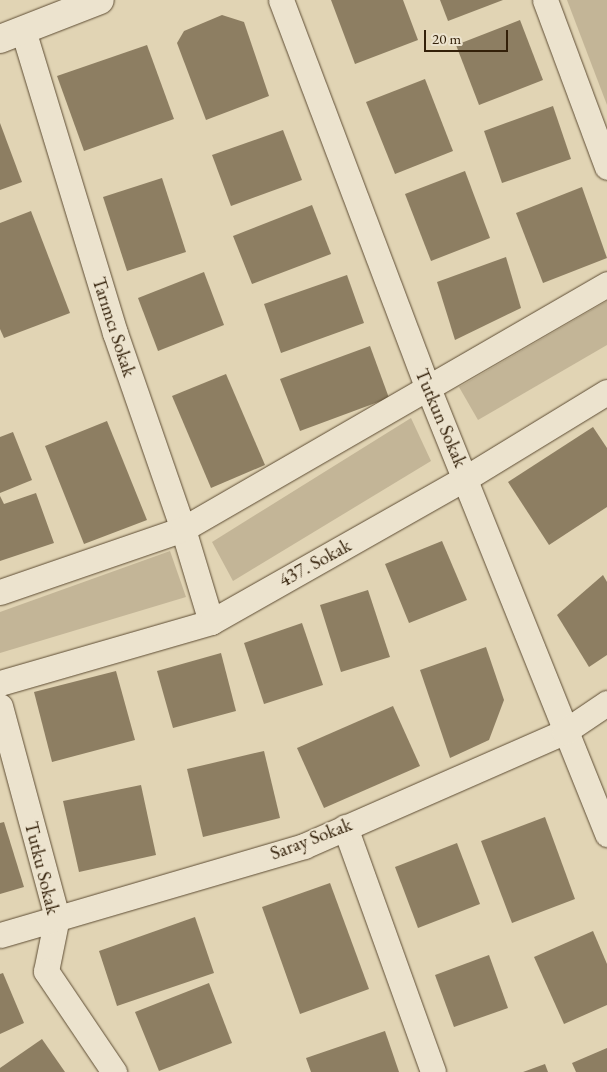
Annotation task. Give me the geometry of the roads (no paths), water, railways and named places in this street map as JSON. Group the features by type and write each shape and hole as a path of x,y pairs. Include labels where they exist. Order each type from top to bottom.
{"main road":[{"path":"11,35 100,0"}],"street":[{"name":"Tutkun Sokak","path":"281,0 428,388 466,478 564,732 607,834"},
{"path":"545,0 607,167"},
{"name":"Tarımcı Sokak","path":"11,35 183,529 211,622"},
{"path":"0,592 183,529 607,284"},
{"name":"437. Sokak","path":"0,683 211,622 466,478 607,392"},
{"name":"Saray Sokak","path":"0,935 57,916 304,846 564,732 607,704"},
{"name":"Tutku Sokak","path":"0,706 57,916 46,971 114,1072"},
{"path":"345,827 433,1072"}]}
